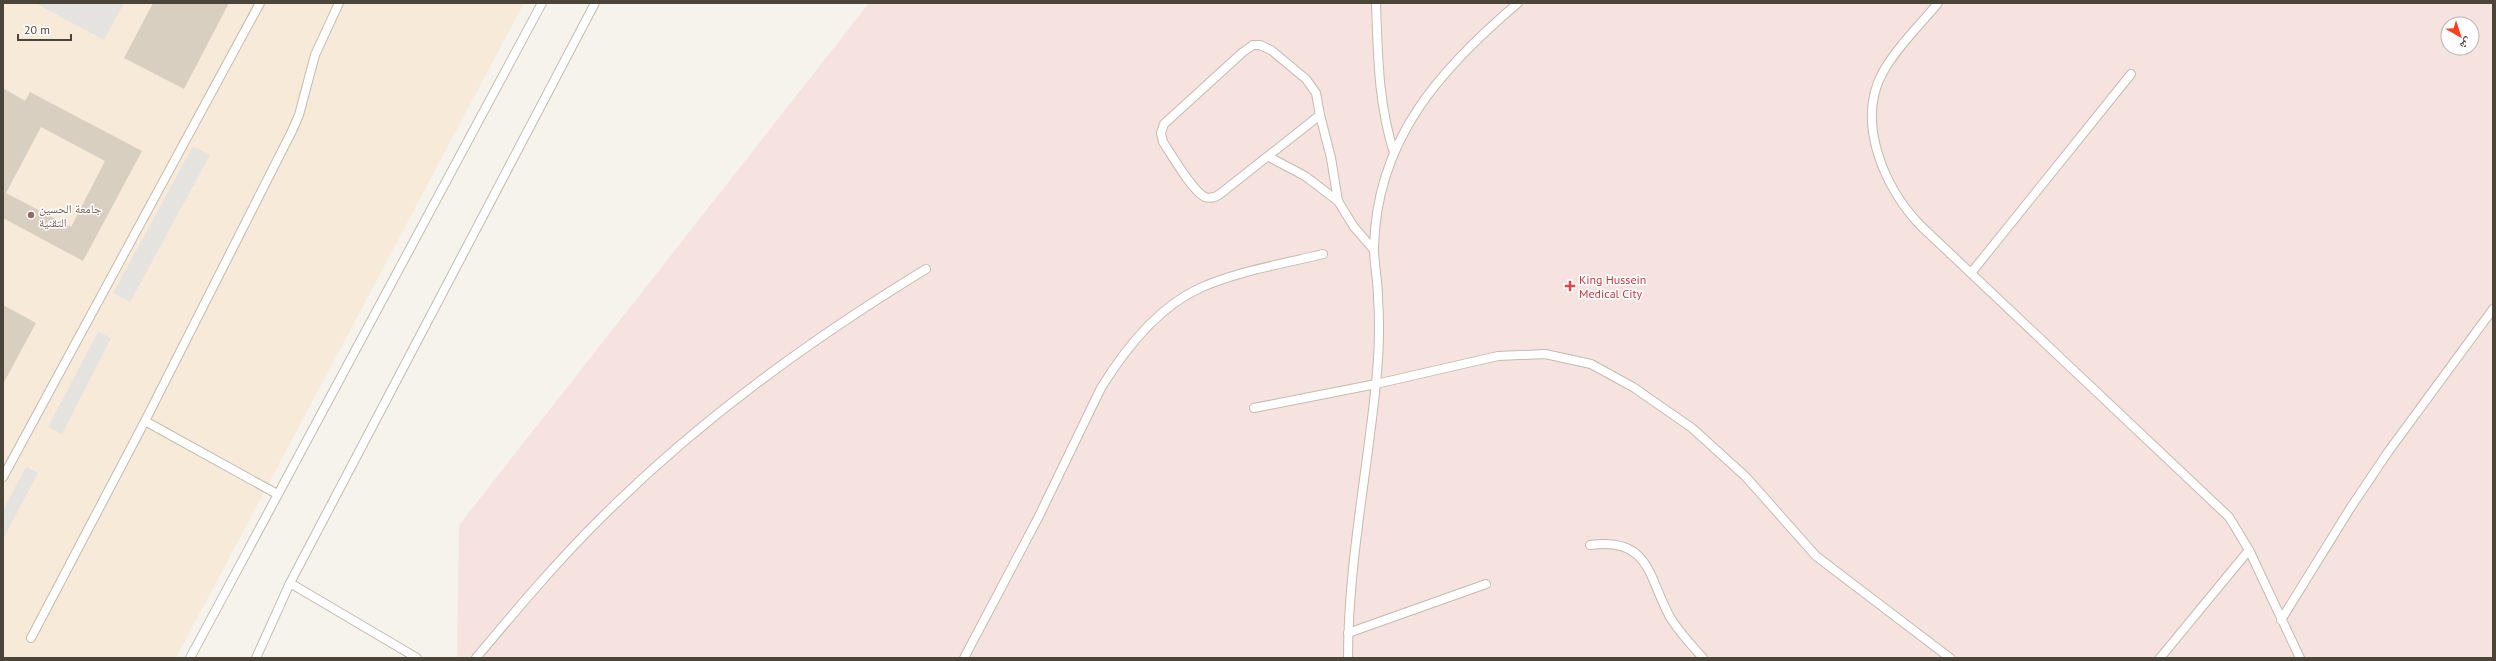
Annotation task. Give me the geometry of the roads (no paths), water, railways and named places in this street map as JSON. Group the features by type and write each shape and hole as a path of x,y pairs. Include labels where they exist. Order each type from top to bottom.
{"lane":[{"path":"3,477 260,3"},
{"path":"31,638 145,421 292,131 301,109 315,55 339,3"},
{"path":"190,658 542,3"},
{"path":"256,658 290,583 595,3"},
{"path":"1376,3 1379,86 1387,131 1394,153"},
{"path":"1348,658 1348,633 1353,564 1376,384 1379,319 1374,250 1378,204 1394,153 1413,116 1441,76 1464,51 1518,3"},
{"path":"1938,3 1882,74 1874,99 1873,125 1884,173 1899,202 1921,226 2217,503 2229,517 2249,550 2300,658"},
{"path":"1320,115 1269,157 1220,194 1210,198 1197,190 1163,142 1162,133 1164,124 1243,52 1253,45 1260,45 1271,50 1312,86 1318,100 1338,201 1354,227 1374,250"},
{"path":"1971,273 2131,74"},
{"path":"1269,157 1305,176 1338,201"},
{"path":"964,658 1038,518 1101,388 1113,368 1142,333 1160,316 1199,288 1222,280 1323,254"},
{"path":"476,658 562,559 604,515 693,433 786,360 834,326 926,269"},
{"path":"2281,620 2319,557 2384,458 2493,309"},
{"path":"1254,408 1376,384 1475,360 1522,353 1569,357 1606,371 1663,407 1692,428 1746,477 1816,556 1950,658"},
{"path":"145,421 277,494"},
{"path":"1590,545 1617,546 1632,552 1641,558 1653,576 1670,617 1703,658"},
{"path":"2160,658 2249,550"},
{"path":"290,583 417,658"},
{"path":"1348,633 1486,584"}],"place":[{"name":"جامعة الحسين التقنية","path":"31,215"},
{"name":"King Hussein Medical City","path":"1570,286"}]}
